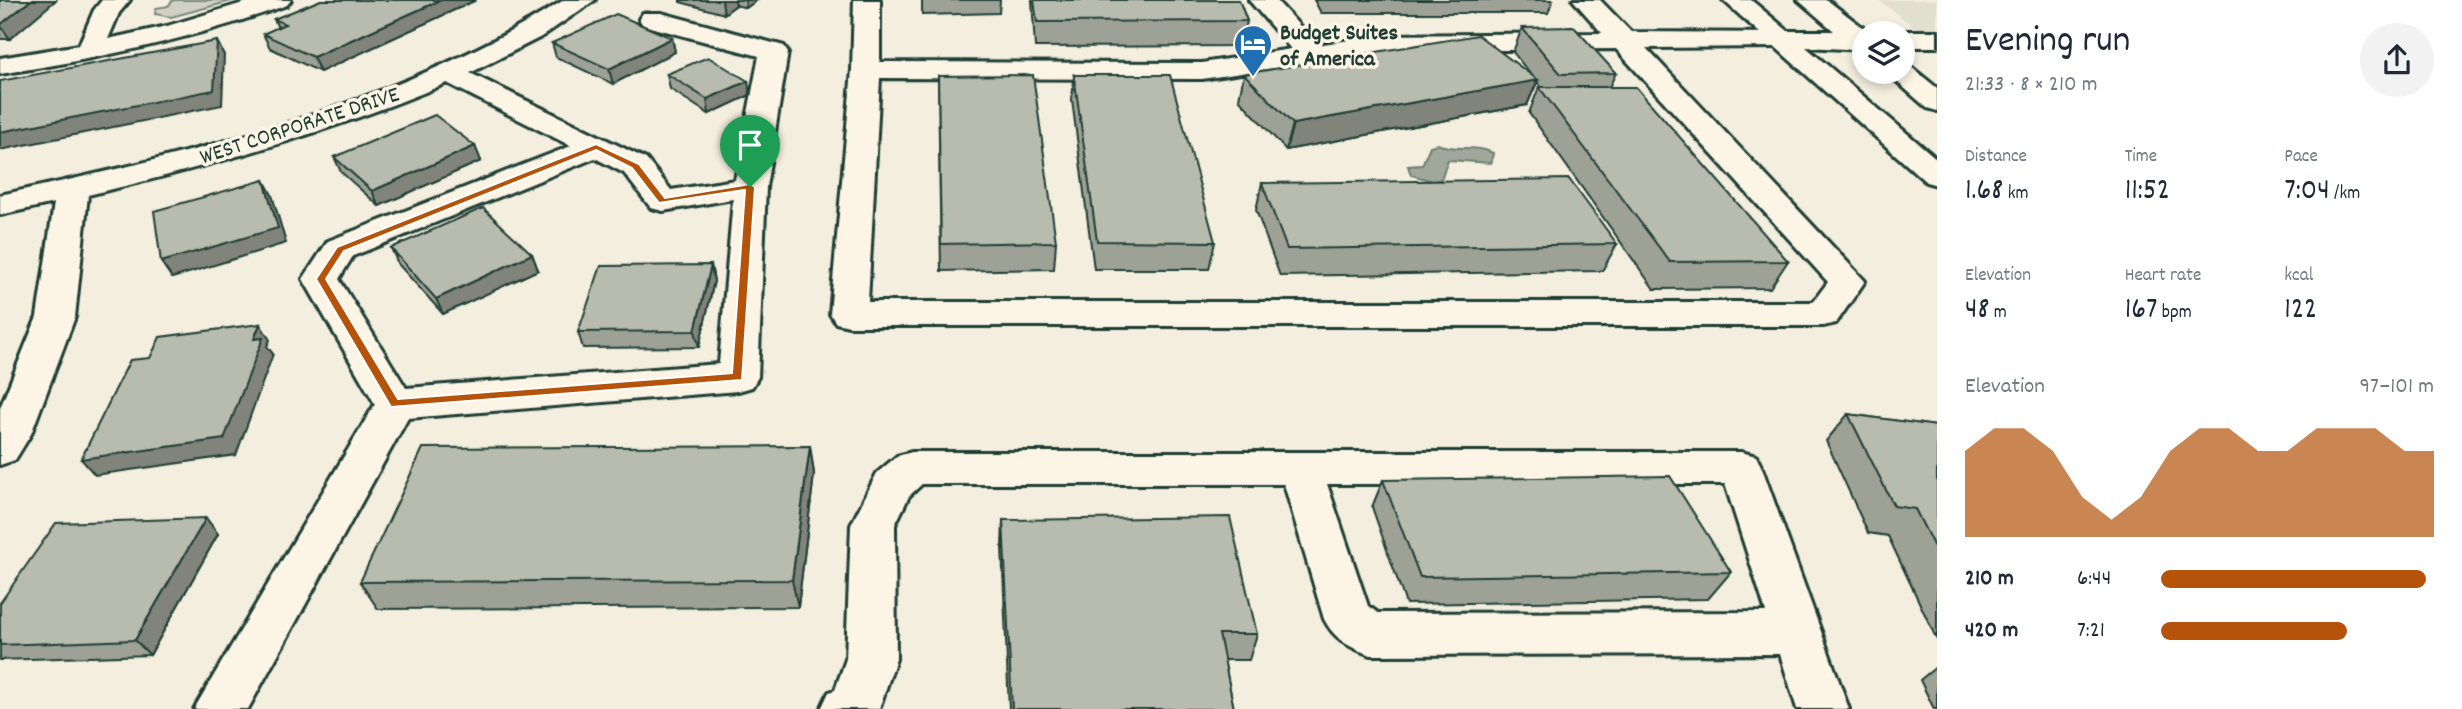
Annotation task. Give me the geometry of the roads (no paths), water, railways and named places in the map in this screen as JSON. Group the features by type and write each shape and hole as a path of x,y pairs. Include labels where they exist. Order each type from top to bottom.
{"street":[{"path":"89,53 107,10 117,0"},
{"path":"0,66 89,53 208,26 278,0"},
{"name":"WEST CORPORATE DRIVE","path":"0,205 215,154 326,119 447,72 515,41 582,0"},
{"path":"867,0 866,70 849,314 1823,314 1847,281 1586,0"},
{"path":"1262,0 1311,55"},
{"path":"1736,0 1937,175"},
{"path":"1811,0 1852,32"},
{"path":"395,404 738,377 750,187 774,52 652,19"},
{"path":"1915,39 1937,39"},
{"path":"866,70 1202,71 1383,43 1852,40"},
{"path":"447,72 635,166 663,201 750,187"},
{"path":"1915,84 1937,102"},
{"path":"395,404 321,279 340,249 596,147"},
{"path":"0,449 10,434 18,373 56,317 72,190"},
{"path":"219,709 395,404"},
{"path":"852,708 871,659 873,526 892,485 912,468 1741,468 1823,709"},
{"path":"1300,468 1348,619 1371,634 1797,633"}],"place":[{"name":"Budget Suites of America","path":"1253,78"}]}
